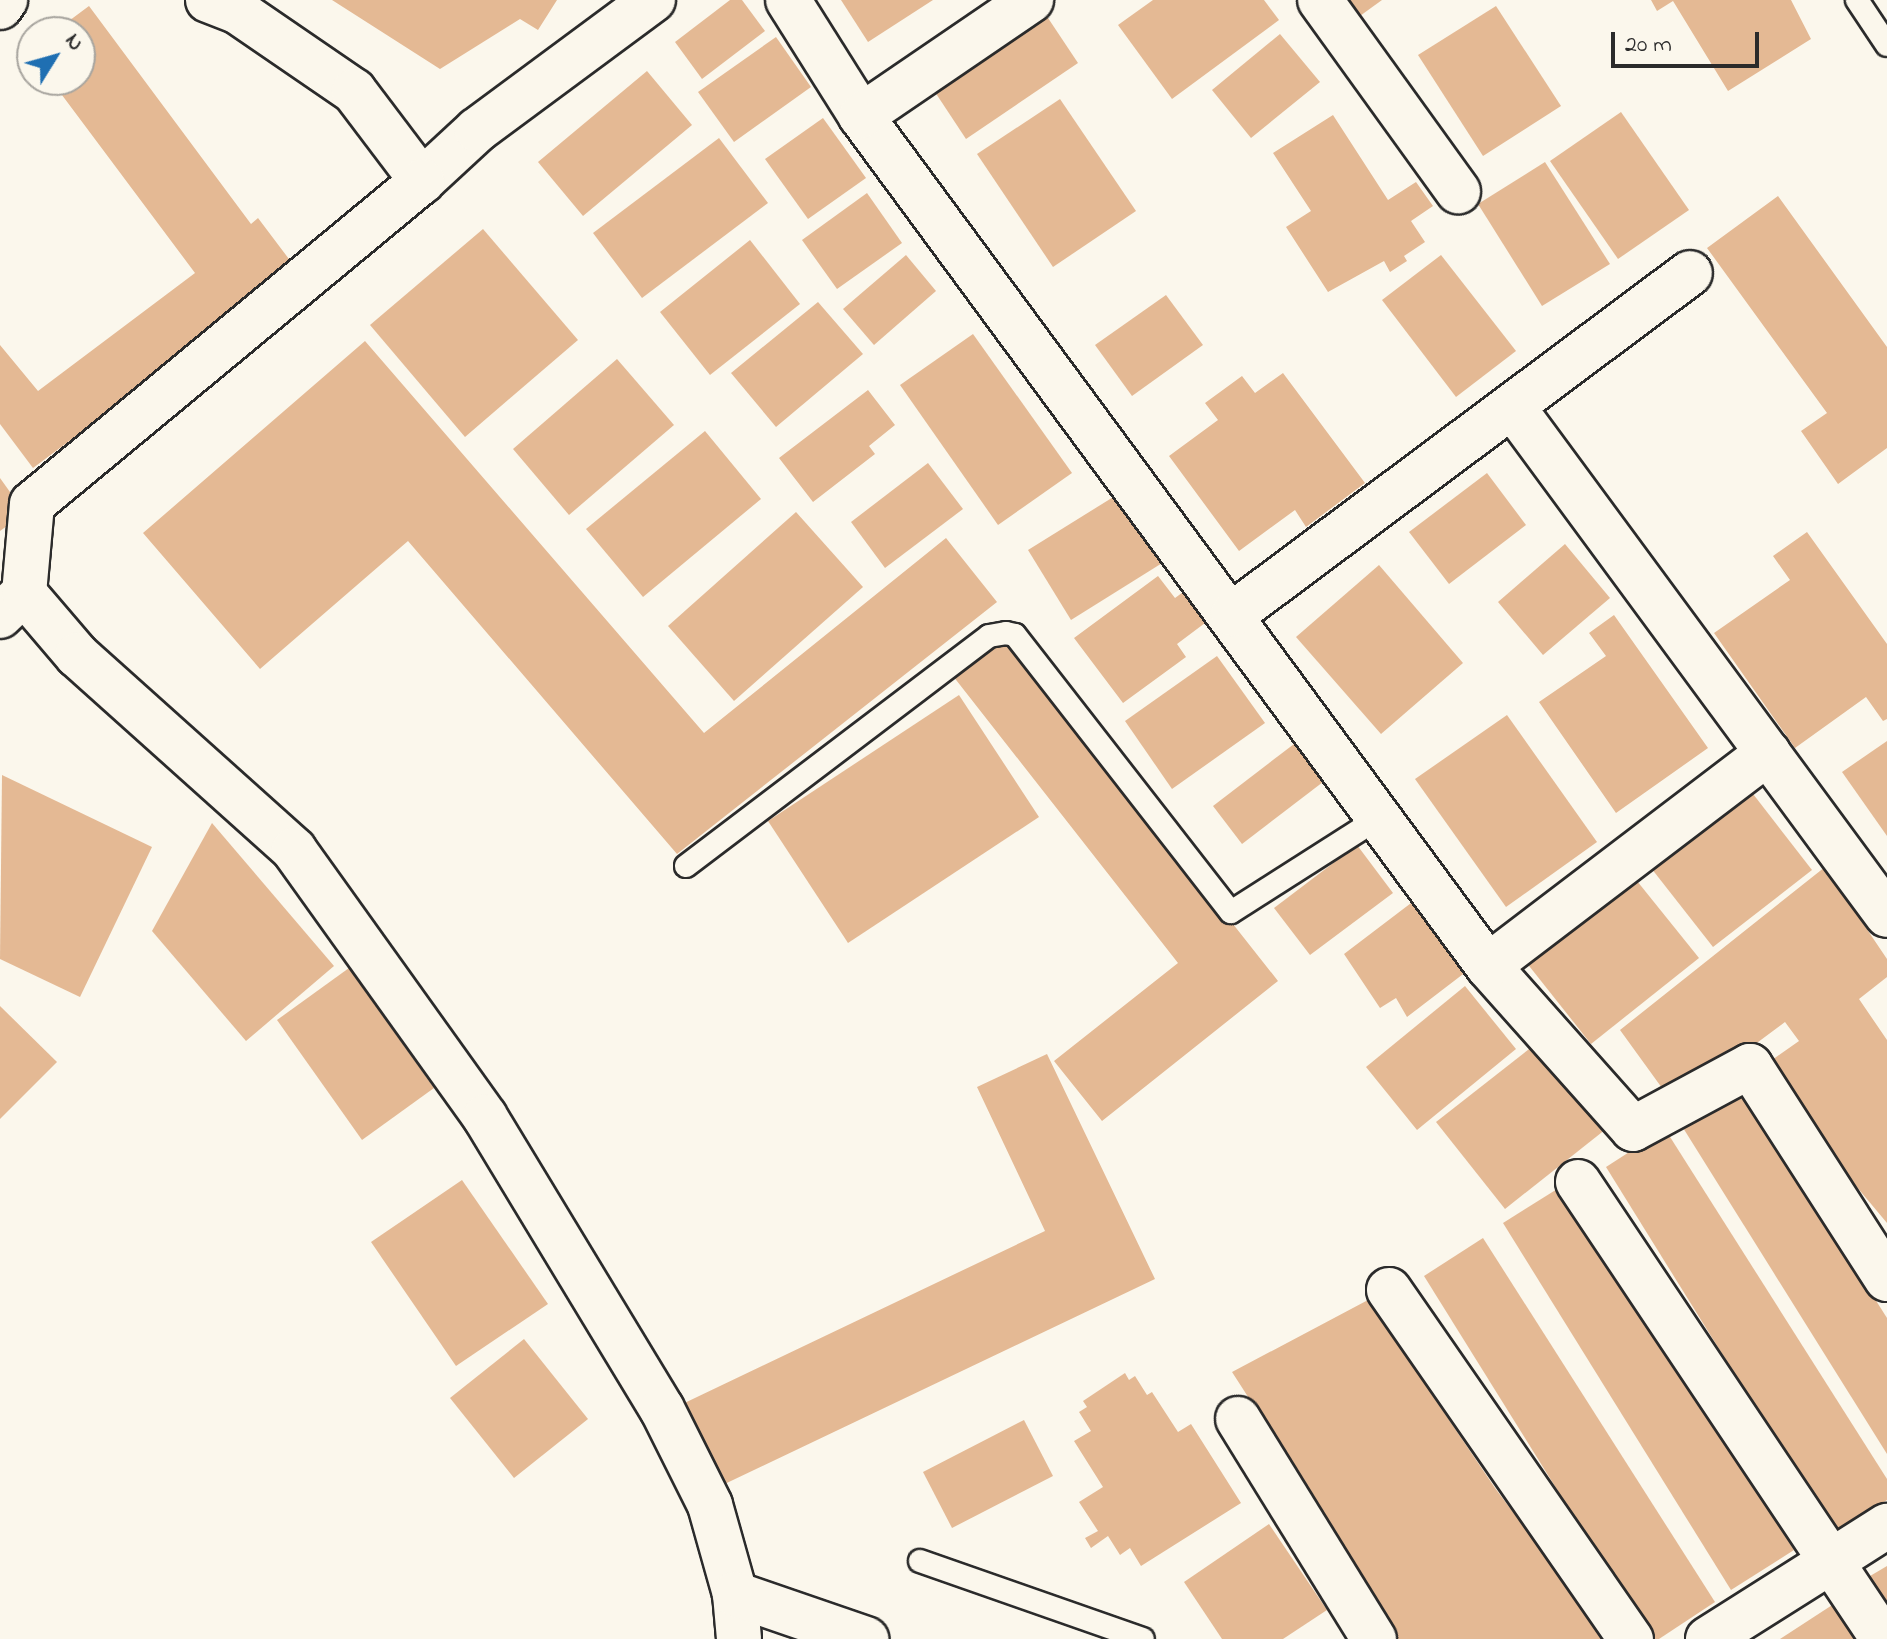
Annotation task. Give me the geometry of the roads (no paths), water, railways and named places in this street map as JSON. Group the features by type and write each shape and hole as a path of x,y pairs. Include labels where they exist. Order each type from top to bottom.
{"street":[{"path":"0,7 5,0"},
{"path":"208,0 237,11 354,91 422,181"},
{"path":"653,0 477,130 422,181 32,504 12,604 77,655 294,850 485,1117 662,1409 710,1505 735,1594 739,1639"},
{"path":"788,0 861,116 1233,614 1488,966 1633,1129 1750,1066 1887,1279"},
{"path":"861,116 1031,0"},
{"path":"1320,0 1458,191"},
{"path":"1233,614 1690,273"},
{"path":"1512,406 1887,915"},
{"path":"1488,966 1768,753"},
{"path":"1578,1182 1832,1557 1883,1639"},
{"path":"1389,1290 1631,1639"},
{"path":"1238,1419 1374,1639"},
{"path":"1708,1639 1832,1557 1887,1526"},
{"path":"735,1594 866,1639"}],"lane":[{"path":"1857,0 1887,45"},
{"path":"686,866 989,636 1006,633 1015,635 1231,912 1380,817"},
{"path":"920,1561 1143,1639"}]}
